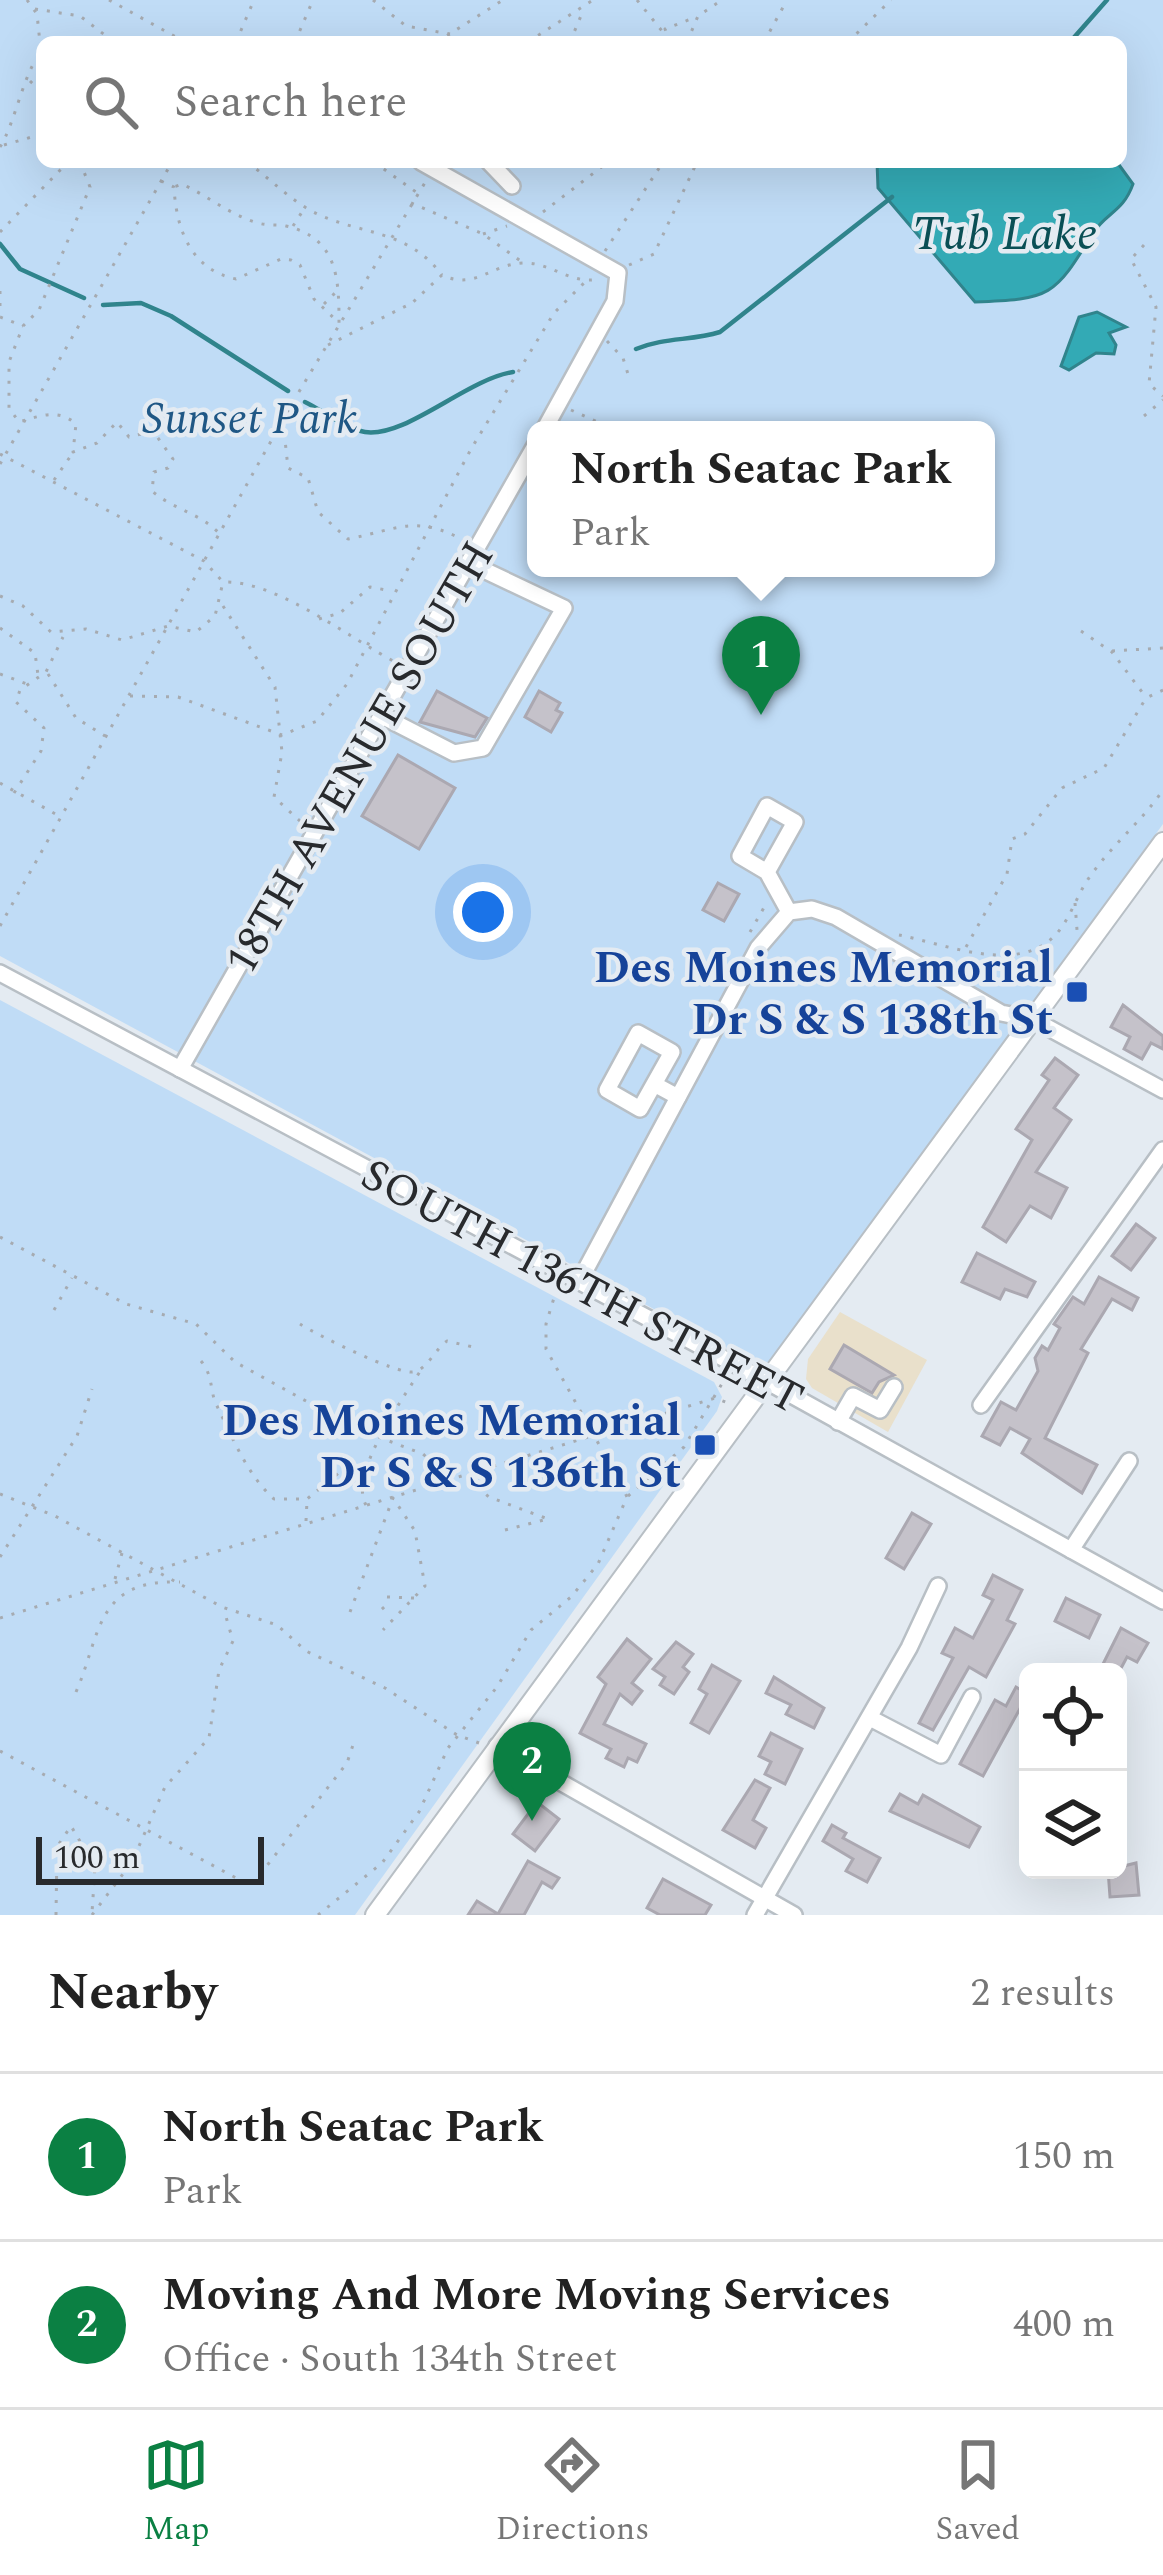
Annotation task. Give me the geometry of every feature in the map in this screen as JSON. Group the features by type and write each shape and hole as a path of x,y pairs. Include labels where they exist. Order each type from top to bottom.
{"main road":[{"path":"376,1915 1163,842"}],"street":[{"path":"432,168 618,273 618,291 549,421"},
{"path":"495,168 512,186"},
{"name":"18TH AVENUE SOUTH","path":"180,1070 527,460"},
{"path":"382,716 454,753 483,748 504,717 564,608 473,555"},
{"path":"767,872 781,893 786,914"},
{"path":"572,1278 758,948 786,914 812,909 836,917 1000,1013 1032,1019 1163,1090"},
{"name":"SOUTH 136TH STREET","path":"0,973 766,1381 1163,1601"},
{"path":"638,1033 672,1052 654,1084 640,1108 607,1090 638,1033"},
{"path":"654,1084 678,1097"},
{"path":"981,1405 1163,1150"},
{"path":"838,1422 854,1396 880,1410 894,1387"},
{"path":"1071,1550 1130,1461"},
{"path":"755,1915 870,1718 938,1586"},
{"path":"870,1718 941,1755 972,1697"},
{"path":"496,1746 794,1915"}],"path":[{"path":"27,0 35,9 39,36"},
{"path":"109,0 174,36"},
{"path":"239,36 254,0"},
{"path":"299,36 313,0"},
{"path":"373,0 406,26 450,34"},
{"path":"447,36 503,0"},
{"path":"638,0 666,36"},
{"path":"663,32 722,0"},
{"path":"767,36 787,0"},
{"path":"854,36 891,0"},
{"path":"241,2 250,9"},
{"path":"573,36 592,2"},
{"path":"35,9 80,16 103,36"},
{"path":"539,36 584,11"},
{"path":"690,36 698,16"},
{"path":"0,147 29,80 28,68 36,61"},
{"path":"29,80 36,86"},
{"path":"0,147 36,136"},
{"path":"0,232 62,168"},
{"path":"53,482 73,452 76,424 68,417 42,414 20,422 10,408 6,376 23,326 39,310 89,192 83,168"},
{"path":"0,464 169,168"},
{"path":"255,168 305,207 417,250 442,275 470,282 524,263"},
{"path":"383,168 418,193"},
{"path":"0,926 283,420 418,193 427,168"},
{"path":"529,220 600,168"},
{"path":"601,260 659,168"},
{"path":"130,696 178,697 282,735 324,714 554,313 585,282 618,273 654,254 697,168"},
{"path":"161,181 174,188 188,186 256,222 292,228 336,260 339,323"},
{"path":"174,188 187,244 206,268 236,279 280,259 291,260 339,323"},
{"path":"411,203 483,234 524,263 585,282"},
{"path":"292,228 305,207"},
{"path":"1144,244 1131,259 1156,308 1149,384 1163,398 1144,416"},
{"path":"510,266 511,256"},
{"path":"326,346 412,303 442,275"},
{"path":"322,305 339,288"},
{"path":"0,291 0,307"},
{"path":"0,317 23,326"},
{"path":"597,334 617,349 628,374"},
{"path":"0,396 10,398"},
{"path":"559,404 596,421"},
{"path":"283,420 288,468 308,478 318,512 348,538 389,526 432,523 473,555"},
{"path":"73,452 97,443 117,422 129,437 153,431 173,458 168,468 154,472 152,491 169,506 202,516 220,533"},
{"path":"2,455 218,572 223,582 222,604 242,643 271,676 282,735 274,797 286,814 316,830"},
{"path":"223,582 241,581 266,591 409,670"},
{"path":"319,619 340,613 370,587 394,592"},
{"path":"0,596 23,607 41,627 64,634 86,629 122,640 168,626 196,632 222,604"},
{"path":"0,628 35,652 38,677"},
{"path":"1082,631 1112,652 1146,698"},
{"path":"14,793 45,739 44,728 16,702 20,690 46,673 64,634"},
{"path":"1112,652 1151,644 1163,648"},
{"path":"46,673 76,718 106,737"},
{"path":"0,674 29,685"},
{"path":"965,948 1007,874 1012,839 1025,834 1062,788 1104,768 1146,698 1163,690"},
{"path":"0,783 61,817"},
{"path":"884,930 1006,956 1041,946 1059,932 1116,843 1142,820 1163,790"},
{"path":"747,939 767,902 781,893"},
{"path":"0,1237 143,1311 196,1324 235,1362 355,1427 434,1460 452,1482"},
{"path":"54,1310 73,1276"},
{"path":"572,1278 546,1324 546,1349 627,1497"},
{"path":"300,1324 330,1342 408,1373 422,1369"},
{"path":"355,1508 381,1435 422,1369 448,1341 472,1347"},
{"path":"201,1361 211,1373 214,1401 267,1492 283,1500 307,1499 346,1466"},
{"path":"318,1915 382,1863 419,1812 457,1735 497,1687 531,1630 571,1598 598,1564 627,1497 638,1481 684,1447 722,1382"},
{"path":"0,1557 77,1436 92,1389"},
{"path":"0,1618 306,1522 467,1478 592,1433 715,1398 731,1404"},
{"path":"467,1478 488,1497 548,1519 497,1532"},
{"path":"0,1494 155,1568 222,1607 277,1625 306,1651 385,1688 457,1735 496,1746"},
{"path":"361,1498 365,1505"},
{"path":"382,1630 425,1586 410,1519 393,1498"},
{"path":"350,1612 393,1498"},
{"path":"306,1522 307,1499"},
{"path":"115,1580 122,1552"},
{"path":"132,1575 132,1590"},
{"path":"76,1692 94,1628 132,1590 182,1582"},
{"path":"386,1597 405,1594 415,1600"},
{"path":"92,1915 121,1881 147,1835 165,1787 209,1738 219,1670 233,1641 231,1619 222,1607"},
{"path":"382,1607 391,1616"},
{"path":"0,1751 147,1835 202,1857 251,1886 346,1763 353,1745"},
{"path":"56,1915 58,1847 71,1826 95,1867 92,1915"}],"shaded area":[{"path":"840,1312 927,1360 888,1432 812,1388 806,1379 808,1359"}],"green space":[{"name":"Sunset Park","path":"0,0 1163,0 1163,824 765,1369 0,956"},
{"path":"0,1000 714,1382 722,1397 717,1411 355,1915 0,1915"}],"water":[{"name":"Tub Lake","path":"877,168 1121,168 1133,184 1059,282 1035,296 975,302 878,188"},
{"path":"1097,312 1126,327 1109,333 1116,345 1114,354 1096,353 1069,370 1061,366 1079,317"}],"building":[{"path":"437,691 487,718 475,737 420,722"},
{"path":"539,691 560,703 556,710 562,713 551,732 525,717"},
{"path":"398,755 455,788 419,849 362,816"},
{"path":"718,883 739,894 724,921 703,910"},
{"path":"1123,1005 1163,1036 1163,1049 1151,1043 1142,1059 1124,1049 1130,1037 1111,1027"},
{"path":"1055,1058 1078,1075 1054,1108 1071,1120 1036,1172 1067,1188 1051,1218 1030,1206 1006,1242 983,1227 1032,1140 1016,1129 1049,1080 1042,1075"},
{"path":"1136,1224 1155,1238 1131,1270 1112,1256"},
{"path":"977,1253 1035,1282 1027,1297 1005,1289 1000,1299 962,1282"},
{"path":"1099,1277 1138,1298 1132,1310 1112,1299 1081,1349 1088,1353 1045,1438 1097,1465 1082,1493 1022,1453 1030,1439 1010,1428 1000,1445 982,1436 1001,1402 1016,1410 1038,1371 1035,1358 1042,1346 1048,1350 1060,1328 1054,1324 1073,1297 1084,1304"},
{"path":"844,1345 894,1375 879,1382 872,1393 830,1369"},
{"path":"912,1513 931,1524 904,1569 886,1558"},
{"path":"993,1575 1022,1590 1007,1620 1015,1624 986,1677 969,1667 933,1730 919,1723 953,1658 942,1653 955,1628 973,1638 993,1600 983,1595"},
{"path":"1066,1598 1100,1615 1089,1638 1055,1621"},
{"path":"1121,1628 1148,1643 1137,1662 1127,1657 1124,1663 1104,1663"},
{"path":"627,1639 651,1659 632,1683 642,1691 632,1704 620,1694 604,1724 646,1744 637,1762 628,1758 624,1767 606,1758 611,1749 580,1733 606,1684 598,1677"},
{"path":"676,1642 693,1654 683,1667 689,1672 674,1694 660,1685 665,1677 653,1669"},
{"path":"712,1665 740,1681 709,1733 691,1723 707,1694 699,1689"},
{"path":"774,1677 824,1708 814,1728 786,1714 791,1705 766,1693"},
{"path":"1019,1689 1019,1710 983,1776 960,1764 995,1700 1006,1706"},
{"path":"771,1733 802,1749 785,1784 765,1774 771,1762 759,1756"},
{"path":"755,1780 770,1788 753,1820 766,1828 755,1848 723,1830"},
{"path":"900,1794 918,1804 923,1795 980,1827 969,1847 890,1811"},
{"path":"537,1802 559,1819 535,1851 513,1834"},
{"path":"832,1825 846,1833 843,1838 880,1858 867,1882 846,1871 853,1859 823,1841"},
{"path":"528,1861 559,1878 552,1888 542,1882 524,1915 468,1915 477,1901 498,1914"},
{"path":"1136,1863 1139,1895 1110,1897 1109,1879 1127,1879 1127,1865"},
{"path":"663,1879 711,1905 705,1915 660,1915 647,1908"}],"waterway":[{"path":"1075,36 1107,0"},
{"path":"636,349 720,332 892,197"},
{"path":"0,244 20,269 84,298"},
{"path":"103,305 141,303 171,316 288,391"},
{"path":"305,402 358,430 381,431 513,372"}],"place":[{"name":"North Seatac Park","path":"761,715"},
{"name":"Des Moines Memorial Dr S & S 138th St","path":"1077,992"},
{"name":"Des Moines Memorial Dr S & S 136th St","path":"705,1445"},
{"name":"Moving And More Moving Services","path":"532,1821"}]}
